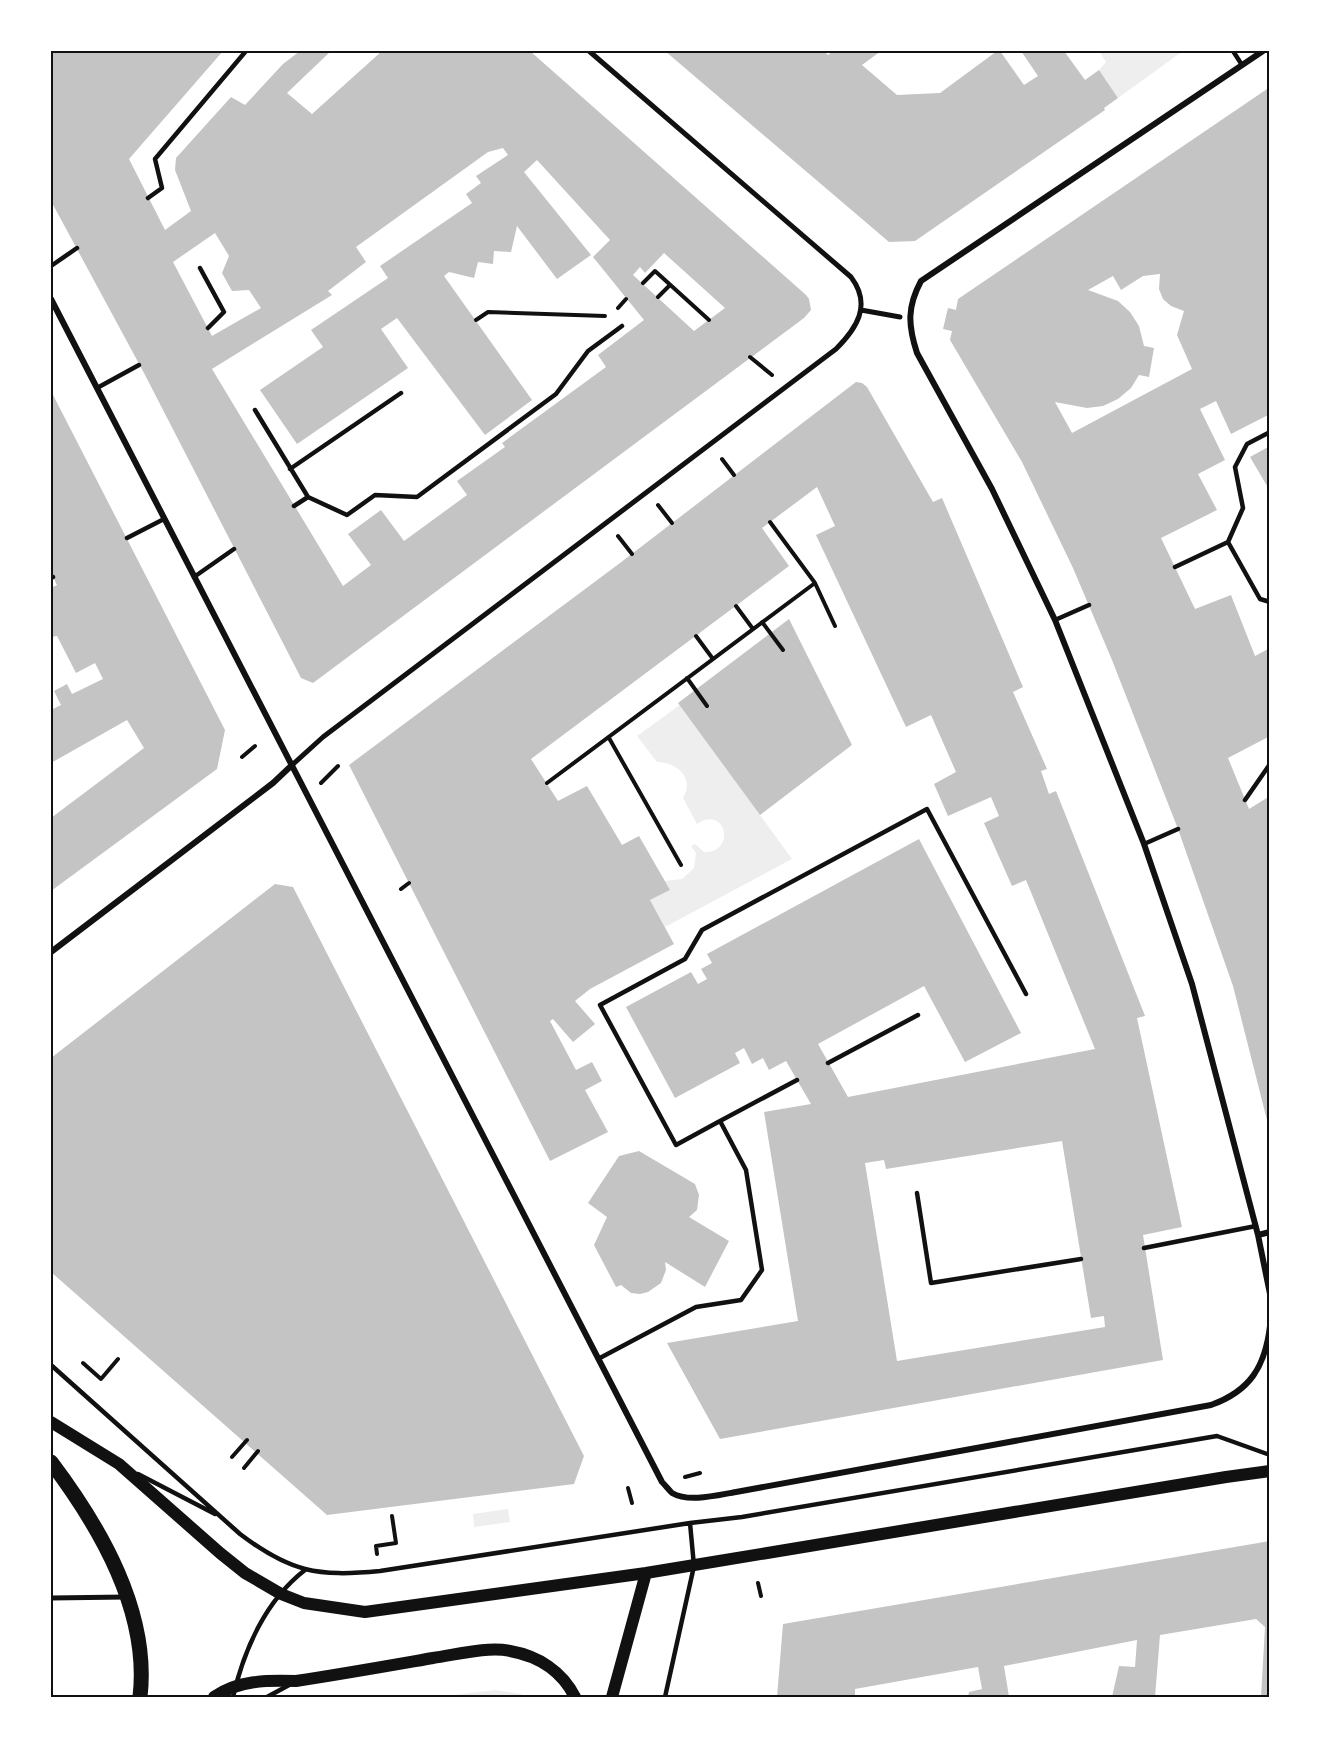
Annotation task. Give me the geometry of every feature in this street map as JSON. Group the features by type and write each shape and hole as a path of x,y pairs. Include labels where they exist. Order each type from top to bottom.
{"main road":[{"path":"51,1422 118,1464 245,1573 280,1594 304,1602 365,1612 694,1566 1203,1480 1270,1471"},
{"path":"51,1462 72,1490 106,1548 128,1597 139,1648 140,1697"},
{"path":"612,1697 646,1573"},
{"path":"214,1697 266,1680 296,1681 475,1652 508,1650 535,1658 554,1669 571,1688 575,1697"}],"street":[{"path":"51,952 273,783 323,737 836,349 850,335 861,310 858,286 851,277 589,51"},
{"path":"1263,51 921,280 913,297 910,333 917,353 992,489 1055,620 1144,844 1192,984 1256,1226 1270,1294"},
{"path":"51,299 662,1482 673,1493 686,1497 736,1492 1211,1406 1231,1398 1250,1382 1265,1352 1270,1326"},
{"path":"861,310 900,317"},
{"path":"1258,1235 1270,1232"},
{"path":"51,1598 128,1597"}],"lane":[{"path":"148,198 162,188 155,159 246,51"},
{"path":"1233,51 1242,65"},
{"path":"51,266 77,248"},
{"path":"200,268 224,312 208,328"},
{"path":"255,410 308,497 347,515 375,495 417,496 556,394 588,351 622,326"},
{"path":"97,388 139,365"},
{"path":"290,469 401,393"},
{"path":"1175,567 1228,542 1243,508 1235,467 1247,444 1270,432"},
{"path":"294,506 308,497"},
{"path":"127,538 164,519"},
{"path":"1228,542 1260,599 1270,602"},
{"path":"194,577 234,549"},
{"path":"1055,620 1089,605"},
{"path":"1245,800 1270,764"},
{"path":"797,1080 676,1145 600,1005 685,959 702,930 927,809 1026,994"},
{"path":"1144,844 1178,829"},
{"path":"828,1063 918,1015"},
{"path":"598,1359 696,1307 741,1300 762,1269 746,1170 720,1121"},
{"path":"917,1193 931,1282 1081,1258"},
{"path":"1144,1248 1256,1226"},
{"path":"51,1365 264,1552 283,1562 329,1573 380,1571 742,1517 1217,1436 1270,1455"},
{"path":"118,1464 223,1518"},
{"path":"665,1697 694,1566 690,1523"},
{"path":"234,1692 254,1634 264,1614 290,1581 305,1569"},
{"path":"267,1697 296,1681"}],"path":[{"path":"643,284 655,271 709,320"},
{"path":"658,297 670,285"},
{"path":"615,311 626,299"},
{"path":"476,320 488,312 609,317"},
{"path":"750,357 786,387"},
{"path":"770,522 815,583 835,626"},
{"path":"546,783 815,583"},
{"path":"736,606 753,629"},
{"path":"762,622 783,650"},
{"path":"696,636 713,659"},
{"path":"687,678 707,706"},
{"path":"609,738 681,865"},
{"path":"242,757 255,746"},
{"path":"316,788 338,766"},
{"path":"401,889 409,883"},
{"path":"83,1363 101,1379 118,1359"},
{"path":"232,1457 247,1440"},
{"path":"244,1468 258,1451"},
{"path":"628,1488 632,1503"},
{"path":"377,1554 376,1546 396,1543 392,1516"},
{"path":"758,1583 761,1596"}],"shaded area":[{"path":"1099,51 1183,51 1118,98 1099,70 1106,62"},
{"path":"680,705 792,859 665,927 650,900 670,890 665,881 682,879 694,868 696,853 691,846 695,844 704,852 714,851 721,846 724,839 724,831 715,820 697,824 683,798 687,784 682,772 671,765 657,762 637,736"},
{"path":"508,1509 510,1522 474,1527 473,1514"},
{"path":"495,1690 521,1694 526,1697 438,1697"}],"building":[{"path":"51,51 223,51 129,159 165,230 191,211 175,170 176,158 231,97 245,105 283,64 300,51 331,51 287,93 312,114 382,51 530,51 806,295 811,310 804,318 313,683 301,678 144,373 51,201","holes":["503,148 508,155 476,176 481,183 466,194 472,203 380,266 388,278 311,330 323,347 260,390 297,444 408,368 381,329 397,318 485,435 532,400 444,276 449,272 474,278 478,262 493,264 494,251 511,252 517,226 557,279 591,255 524,172 537,160 610,240 593,257 644,320 598,355 606,367 502,443 505,447 457,481 467,495 404,541 381,510 348,534 371,565 343,586 212,369 332,295 328,291 366,262 356,247 488,152","215,233 229,256 222,273 232,291 249,290 261,308 212,336 173,262","664,253 725,308 694,331 633,275 640,267 645,273"]},
{"path":"665,51 824,51 828,55 833,51 881,51 862,65 897,95 940,93 997,51 1000,51 1024,85 1038,76 1021,51 1064,51 1085,80 1099,70 1118,98 1104,108 1105,110 915,241 889,242"},
{"path":"1270,87 1270,414 1231,434 1216,401 1200,409 1225,460 1198,474 1217,510 1161,538 1195,609 1231,595 1255,656 1270,648 1270,736 1228,758 1249,809 1270,796 1269,1128 1233,986 1178,829 1112,660 1073,568 1022,462 950,340 952,331 943,329 948,308 956,310 958,299","holes":["1160,274 1159,289 1163,299 1171,306 1184,311 1177,335 1192,369 1072,433 1055,402 1087,408 1103,406 1118,399 1131,388 1139,375 1149,377 1154,348 1144,346 1139,326 1130,312 1118,301 1088,290 1113,276 1121,290 1143,276"]},
{"path":"856,382 867,387 933,502 942,498 1023,687 1013,692 1047,769 1041,771 1049,794 1056,791 1145,1016 1137,1018 1182,1227 1143,1235 1163,1360 720,1439 667,1343 798,1321 764,1112 811,1104 786,1061 769,1070 763,1058 752,1064 744,1048 735,1053 740,1063 675,1098 626,1007 691,972 698,984 707,979 701,969 712,963 707,954 919,839 1021,1033 965,1062 924,986 818,1044 848,1097 1095,1049 1026,880 1012,886 984,823 999,816 991,797 948,816 934,784 956,772 931,715 906,727 816,535 835,526 817,487 762,528 789,566 531,759 558,801 587,786 622,845 639,836 670,890 650,900 674,944 590,989 575,1001 595,1024 573,1042 553,1019 550,1021 576,1070 592,1062 602,1081 585,1090 608,1132 550,1161 349,765 620,563","holes":["1062,1141 1091,1318 1104,1316 1105,1327 897,1361 865,1163 884,1160 886,1169"]},
{"path":"51,391 225,730 217,769 51,891 51,818 144,748 127,720 51,763 51,710 61,705 54,691 67,684 72,694 103,679 95,663 76,673 57,636 51,637 51,588 57,585 51,573"},
{"path":"1270,446 1270,491 1250,457"},
{"path":"789,619 852,745 760,815 678,703"},
{"path":"275,884 293,887 584,1456 574,1484 327,1515 51,1272 51,1058"},
{"path":"639,1151 695,1184 699,1195 697,1210 689,1217 729,1241 705,1287 665,1262 666,1270 661,1283 648,1292 631,1293 621,1285 616,1287 594,1245 607,1217 588,1203 619,1156"},
{"path":"1270,1541 1270,1697 1261,1697 1265,1627 1256,1619 1160,1635 1155,1697 1112,1697 1119,1666 1135,1667 1137,1640 1004,1666 1009,1697 968,1697 969,1692 982,1689 978,1667 855,1689 855,1697 777,1697 783,1624"}]}
